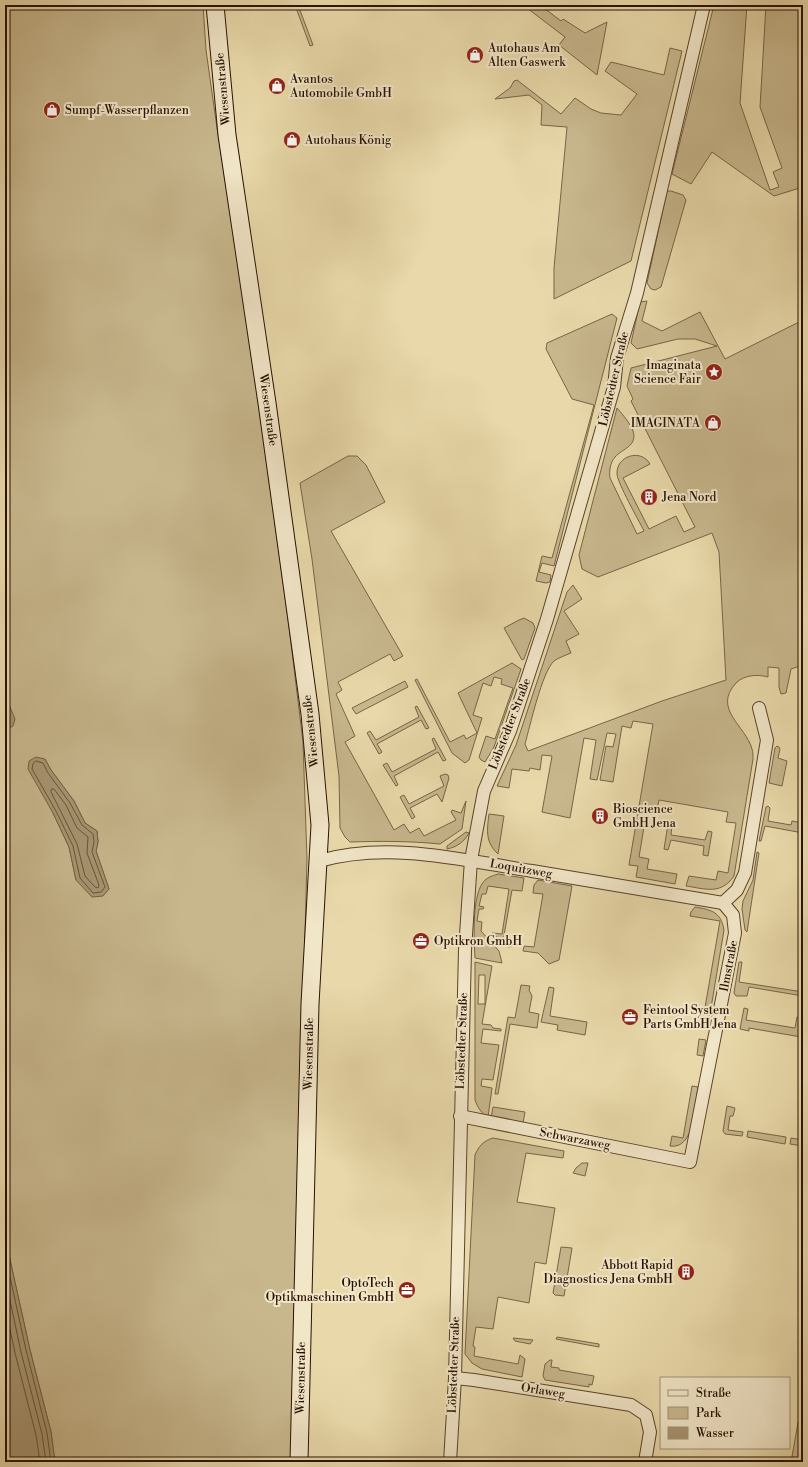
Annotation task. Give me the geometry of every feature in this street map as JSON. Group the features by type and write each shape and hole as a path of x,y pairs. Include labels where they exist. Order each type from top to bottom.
{"street":[{"name":"Wiesenstraße","path":"215,5 228,135 310,714 320,825 310,1004 299,1462"},
{"name":"Löbstedter Straße","path":"450,1462 455,1378 465,950 471,860 484,791 510,731 547,619 614,387 617,358 637,293 704,5"},
{"path":"723,903 737,890 745,873 767,740 759,708"},
{"name":"Loquitzweg","path":"319,861 334,856 392,851 441,856 723,903"},
{"name":"Ilmstraße","path":"690,1162 735,933 733,915 723,903"},
{"name":"Schwarzaweg","path":"460,1116 690,1162"},
{"name":"Orlaweg","path":"455,1378 630,1405 646,1416 649,1426 650,1432 645,1462"}],"green space":[{"path":"5,5 203,5 206,50 243,290 288,619 303,742 307,859 291,1462 55,1462 51,1432 30,1350 5,1237 5,728 7,729 10,707 5,701","holes":["45,759 51,770 74,801 85,823 97,831 98,842 96,851 109,889 76,880 69,847 53,813"]},
{"path":"295,5 298,5 313,45 310,46"},
{"path":"523,5 540,5 561,21 563,19 585,33 607,22 597,75 559,45 565,37"},
{"path":"714,5 747,5 740,103 770,190 779,187 773,172 782,168 760,107 766,5 798,5 803,15 803,187 774,196 712,152 691,184 672,174"},
{"path":"670,48 682,51 631,261 554,299 554,268 567,127 541,125 542,105 529,95 495,99 510,88 514,81 517,80 561,114 575,98 591,109 601,113 621,115 637,94 605,71 611,62 664,75"},
{"path":"667,191 683,195 686,200 661,287 655,290 651,289 647,283"},
{"path":"647,301 642,321 662,331 700,312 725,359 803,320 803,665 791,669 786,693 781,694 779,687 779,668 768,667 768,677 755,675 743,678 736,683 730,692 728,701 729,709 749,741 753,759 734,876 724,886 713,889 686,886 689,876 716,880 718,871 728,873 736,823 726,822 728,812 659,800 657,810 647,809 639,857 649,859 647,869 677,874 675,884 636,877 638,866 629,865 653,724 633,721 631,728 622,726 613,782 600,780 606,746 613,747 616,734 607,733 597,780 590,779 596,740 584,738 570,818 542,812 552,756 542,755 540,770 530,768 529,771 512,769 509,788 497,786 516,745 567,592 573,585 582,599 564,611 579,634 566,641 571,653 554,661 545,676 525,744 528,751 662,701 726,680 719,552 712,533 598,577 582,569 579,555 617,408 630,425 634,436 631,444 613,459 610,467 610,478 637,534 644,531 624,493 617,474 620,463 630,456 635,455 646,459 650,464 623,478 649,529 676,516 684,532 695,527 631,401 633,399 627,386 631,368 717,346 695,339 678,339 637,349 631,343 640,302"},
{"path":"612,314 617,318 554,566 542,563 539,572 551,575 550,582 546,583 536,581 542,556 552,558 594,405 572,399 546,349 547,343"},
{"path":"348,456 357,456 366,465 385,502 331,531 403,656 394,661 390,654 338,682 342,690 336,694 355,736 345,742 394,830 404,824 410,833 419,828 424,836 456,820 451,812 452,810 461,813 466,801 462,829 440,844 418,842 350,842 340,828 339,776 312,559 300,483"},
{"path":"524,618 533,623 535,628 524,659 522,660 504,628"},
{"path":"512,663 521,669 494,747 485,762 481,760 479,757 486,736 495,739 513,688 501,684 502,679 494,677 491,686 483,683 473,715 482,718 469,760 465,763 452,753 415,680 417,679 450,742 464,735 466,739 477,733 458,693"},
{"path":"405,681 408,687 356,714 352,708"},
{"path":"417,706 429,728 426,729 421,720 377,744 382,752 379,754 367,733 370,731 376,740 419,717 415,707"},
{"path":"434,738 446,760 443,761 438,752 394,776 398,785 396,786 383,765 387,763 392,772 436,749 432,739"},
{"path":"777,746 780,749 778,758 787,761 782,786 769,783 775,748"},
{"path":"445,774 448,775 449,778 442,802 437,794 410,808 415,817 412,819 400,797 404,795 409,804 444,786 440,776"},
{"path":"768,806 770,808 768,821 791,825 792,821 803,823 803,833 765,826 761,841 759,841 766,807"},
{"path":"489,814 504,816 498,854 491,845 488,836"},
{"path":"668,824 672,825 671,835 705,840 708,831 712,832 708,856 703,855 704,846 671,840 668,850 664,849"},
{"path":"466,832 469,833 465,839 454,847 447,849 447,846"},
{"path":"757,852 759,853 747,932 745,930 742,909 743,901 753,880"},
{"path":"498,874 524,878 522,891 512,890 503,941 513,943 513,946 508,947 492,933 502,934 509,889 488,886 486,894 482,894 479,906 484,907 483,909 479,909 477,921 482,922 481,931 499,951 502,963 475,958 474,920 479,891 485,880"},
{"path":"538,880 572,886 559,960 549,964 538,953 523,951 524,946 534,947 543,894 533,893 534,885"},
{"path":"695,907 706,909 715,913 721,919 724,930 709,1020 703,1019 720,921 690,916"},
{"path":"475,962 492,966 482,1024 491,1025 493,1028 501,1029 501,1031 483,1029 481,1043 499,1045 493,1080 482,1079 481,1086 492,1088 488,1117 483,1114 475,1100","holes":["479,975 485,975 485,1004 478,1004"]},
{"path":"739,962 742,962 739,982 803,992 803,996 749,987 747,996 736,996 734,993"},
{"path":"521,985 530,986 529,990 532,996 529,1012 539,1014 537,1028 510,1024 498,1094 495,1094 508,1017 515,1018"},
{"path":"549,987 554,988 550,1016 587,1022 585,1035 557,1030 558,1025 541,1022"},
{"path":"744,1008 748,1009 746,1020 795,1028 797,1017 803,1018 801,1037 749,1028 749,1031 740,1029"},
{"path":"699,1039 706,1040 703,1056 697,1055"},
{"path":"692,1086 698,1087 689,1134 684,1141 678,1145 670,1146 672,1136 683,1138"},
{"path":"727,1106 735,1108 733,1116 730,1116 728,1130 743,1132 742,1136 725,1134 723,1131"},
{"path":"493,1107 525,1112 523,1123 491,1118"},
{"path":"748,1131 786,1137 785,1144 747,1137"},
{"path":"493,1138 564,1151 563,1158 526,1153 517,1202 555,1208 546,1264 535,1262 529,1303 498,1297 493,1329 476,1327 473,1346 475,1347 474,1356 518,1364 520,1355 525,1359 522,1377 482,1369 472,1363 465,1354 475,1155 482,1144"},
{"path":"791,1138 803,1140 803,1146 790,1144"},
{"path":"582,1163 588,1163 585,1176 573,1173 576,1168"},
{"path":"561,1247 572,1248 564,1296 555,1295 553,1293"},
{"path":"557,1337 599,1344 599,1347 556,1339"},
{"path":"513,1338 533,1340 530,1344 515,1341"},
{"path":"552,1360 551,1367 559,1368 559,1370 594,1376 592,1385 589,1384 589,1387 545,1380 543,1376 545,1364"},
{"path":"803,1395 803,1462 791,1462"}],"water":[{"path":"5,701 10,707 15,719 13,726 7,729 5,728"},
{"path":"36,757 45,759 51,770 74,801 85,823 97,831 98,842 96,851 109,889 103,896 92,897 76,880 69,847 53,813 28,769 29,761"},
{"path":"5,1237 30,1350 51,1432 55,1462 5,1462"}],"place":[{"name":"Autohaus Am Alten Gaswerk","path":"475,55"},
{"name":"Avantos Automobile GmbH","path":"277,86"},
{"name":"Sumpf-Wasserpflanzen","path":"52,110"},
{"name":"Autohaus König","path":"292,140"},
{"name":"Imaginata Science Fair","path":"714,372"},
{"name":"IMAGINATA","path":"713,423"},
{"name":"Jena Nord","path":"649,497"},
{"name":"Bioscience GmbH Jena","path":"600,816"},
{"name":"Optikron GmbH","path":"421,941"},
{"name":"Feintool System Parts GmbH Jena","path":"630,1017"},
{"name":"Abbott Rapid Diagnostics Jena GmbH","path":"686,1272"},
{"name":"OptoTech Optikmaschinen GmbH","path":"407,1290"}]}
